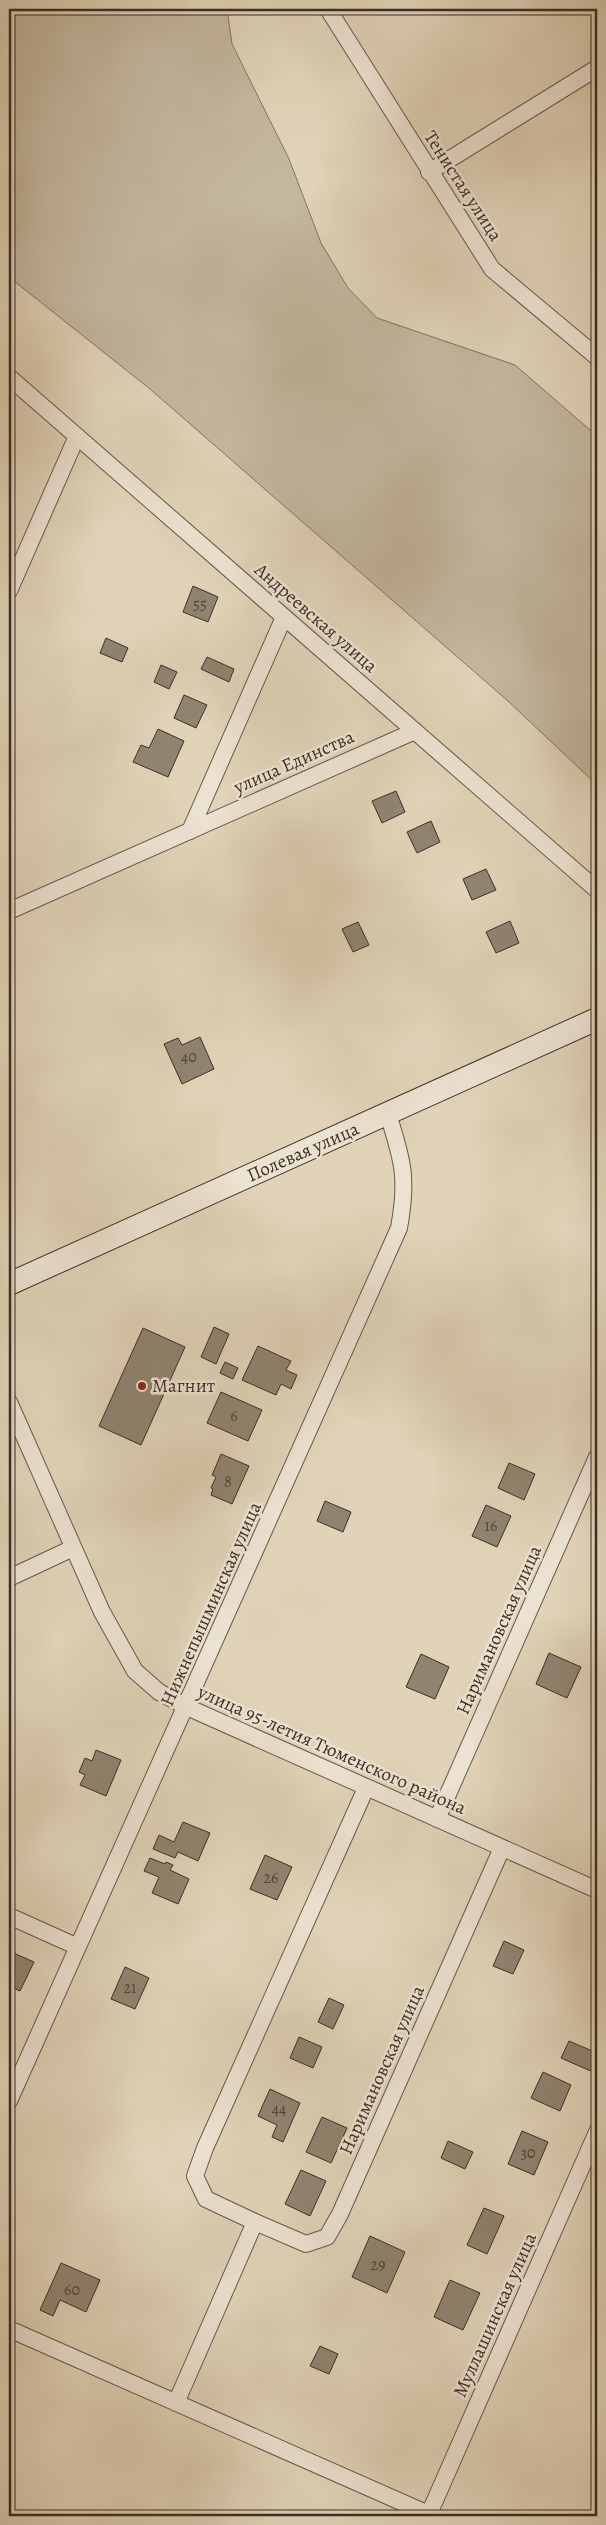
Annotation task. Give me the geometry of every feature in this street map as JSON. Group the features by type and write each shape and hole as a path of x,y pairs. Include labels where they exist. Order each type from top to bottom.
{"street":[{"name":"Тенистая улица","path":"328,9 429,172 492,269 597,357"},
{"path":"429,172 597,68"},
{"name":"Андреевская улица","path":"9,377 597,890"},
{"path":"9,591 77,436"},
{"name":"улица Единства","path":"190,831 284,617"},
{"name":"улица Единства","path":"9,911 415,731"},
{"name":"Полевая улица","path":"9,1284 597,1019"},
{"name":"Нижнепышминская улица","path":"9,2101 187,1707 399,1228 405,1195 403,1162 388,1114"},
{"name":"улица 95-летия Тюменского района","path":"9,1402 102,1612 135,1671 159,1692 187,1707 366,1788 597,1890"},
{"name":"Наримановская улица","path":"437,1819 597,1457"},
{"path":"9,1578 73,1548"},
{"name":"Наримановская улица","path":"366,1788 195,2176 206,2199 255,2222 306,2244 327,2237 340,2214 502,1848"},
{"path":"9,1916 78,1947"},
{"name":"Муллашинская улица","path":"431,2515 597,2132"},
{"path":"176,2403 255,2222"},
{"path":"9,2329 431,2515"}],"shaded area":[{"path":"9,9 227,9 232,44 289,159 321,243 348,288 377,318 515,365 597,436 597,785 508,701 150,389 9,277"}],"building":[{"path":"193,586 218,597 208,622 183,612"},
{"path":"106,638 128,648 122,662 100,653"},
{"path":"207,657 234,669 229,682 201,669"},
{"path":"161,665 177,672 169,689 154,682"},
{"path":"184,695 207,705 196,728 174,718"},
{"path":"158,729 184,741 168,777 133,762 141,745 149,748"},
{"path":"396,791 405,812 382,823 372,801"},
{"path":"431,821 440,842 417,853 407,832"},
{"path":"486,869 496,890 472,900 463,879"},
{"path":"510,921 519,943 496,953 486,932"},
{"path":"358,922 369,945 353,952 342,929"},
{"path":"200,1037 214,1069 182,1084 164,1044 178,1038 182,1045"},
{"path":"214,1327 229,1334 216,1364 201,1357"},
{"name":"Магнит","path":"143,1328 185,1347 141,1445 99,1426"},
{"path":"258,1346 291,1361 286,1370 297,1375 291,1389 281,1384 276,1395 242,1380"},
{"path":"225,1362 238,1368 233,1379 220,1373"},
{"path":"221,1392 262,1410 248,1441 207,1423"},
{"path":"221,1454 249,1466 232,1504 211,1495 213,1489 211,1488 216,1477 212,1475"},
{"path":"509,1463 535,1474 524,1500 498,1488"},
{"path":"325,1501 351,1512 343,1532 317,1521"},
{"path":"486,1505 511,1516 497,1547 472,1536"},
{"path":"549,1653 581,1667 567,1698 536,1684"},
{"path":"421,1654 449,1667 435,1699 406,1687"},
{"path":"96,1750 121,1760 106,1796 80,1785 85,1775 79,1772 85,1758 92,1761"},
{"path":"183,1822 210,1833 198,1861 178,1852 175,1858 153,1849 159,1835 174,1842"},
{"path":"265,1855 292,1867 277,1900 250,1889"},
{"path":"150,1858 173,1865 170,1870 189,1879 178,1904 152,1893 159,1877 144,1871"},
{"path":"504,1941 524,1950 513,1974 493,1966"},
{"path":"9,1951 34,1962 20,1991 9,1986"},
{"path":"125,1967 149,1978 135,2009 111,1999"},
{"path":"329,1998 344,2005 333,2029 318,2022"},
{"path":"299,2037 322,2047 313,2068 290,2058"},
{"path":"569,2041 597,2053 597,2061 593,2072 561,2058"},
{"path":"543,2072 571,2085 560,2111 531,2098"},
{"path":"270,2089 300,2103 283,2142 272,2137 277,2125 258,2116"},
{"path":"322,2117 347,2128 331,2163 306,2152"},
{"path":"522,2131 548,2142 534,2175 508,2164"},
{"path":"448,2141 473,2152 465,2169 441,2158"},
{"path":"301,2170 326,2181 310,2216 285,2204"},
{"path":"484,2208 504,2216 487,2254 467,2245"},
{"path":"370,2236 405,2252 387,2293 352,2277"},
{"path":"61,2263 100,2280 86,2312 60,2300 53,2316 40,2310"},
{"path":"450,2280 480,2293 463,2330 434,2317"},
{"path":"320,2346 338,2354 329,2374 310,2366"}],"place":[{"name":"Магнит","path":"142,1386"}]}
